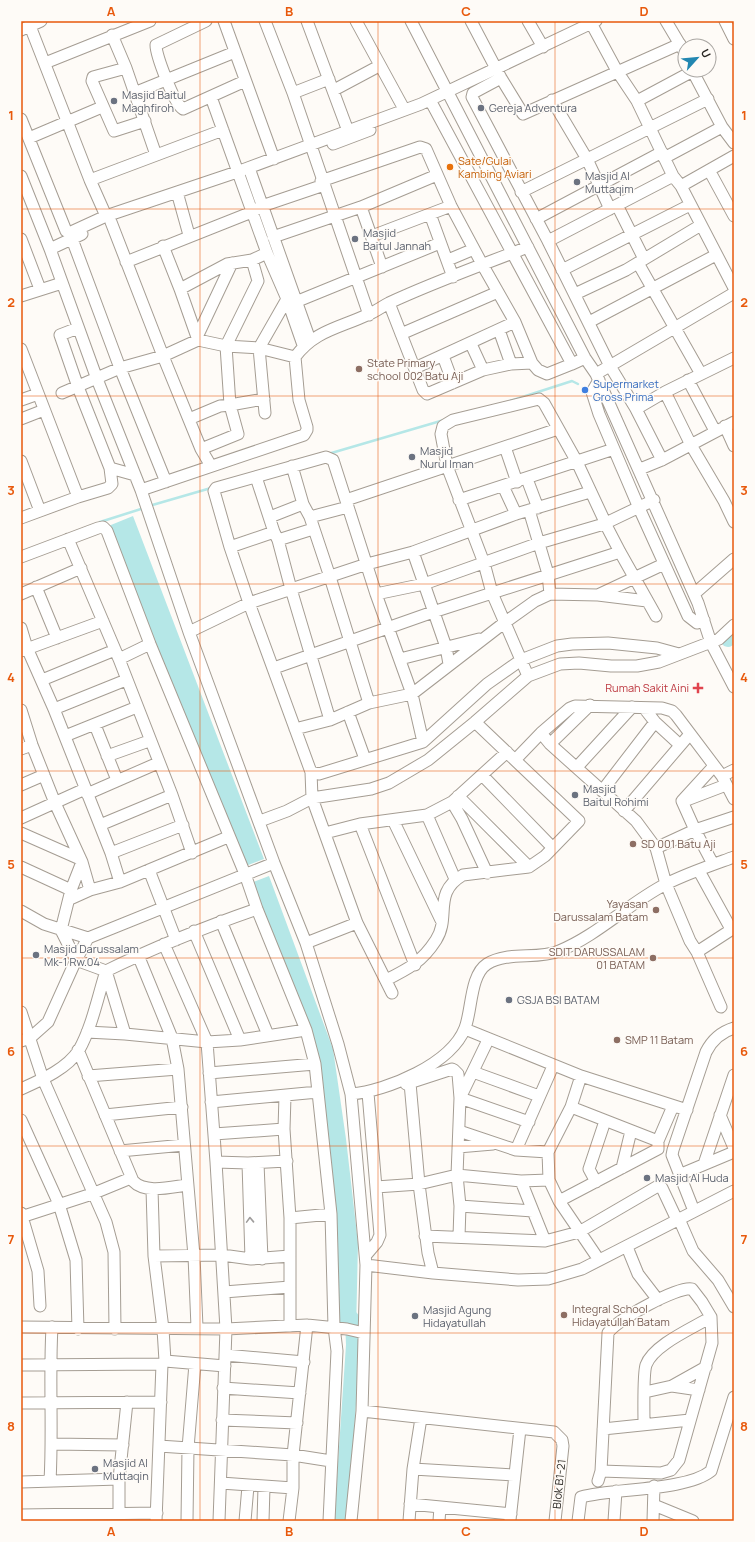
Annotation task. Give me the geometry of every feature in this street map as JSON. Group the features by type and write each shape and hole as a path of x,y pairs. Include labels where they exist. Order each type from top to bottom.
{"street":[{"path":"42,21 26,28 45,63 90,180 109,219 189,419 201,448 211,466"},
{"path":"45,63 150,21"},
{"path":"206,21 185,25 156,45 167,79 178,105 182,108 211,97 245,81"},
{"path":"224,21 274,159"},
{"path":"265,21 293,93 333,215 369,315"},
{"path":"307,21 332,84 348,130"},
{"path":"356,21 379,66 404,109"},
{"path":"411,21 449,91 585,358 598,377 654,500 704,620 715,641 734,687"},
{"path":"471,21 498,74 523,114 617,71 677,51"},
{"path":"528,21 543,47"},
{"path":"666,21 677,39"},
{"path":"724,21 733,33"},
{"path":"662,460 636,409 610,366 548,241 471,96 473,93 498,74 543,47 594,22 617,71 637,101 673,176 681,186 734,288"},
{"path":"112,35 126,68 156,155"},
{"path":"134,93 235,52"},
{"path":"293,93 332,84 379,66"},
{"path":"126,68 92,78 102,107 114,131 145,121"},
{"path":"250,171 274,159 311,149 348,130 426,102 449,91 498,74"},
{"path":"637,101 679,78"},
{"path":"697,78 722,126 734,143"},
{"path":"211,97 238,175 273,237 307,343"},
{"path":"521,192 558,175 708,99"},
{"path":"552,100 587,159 599,186 631,233 652,289 702,374"},
{"path":"21,119 25,134 67,233 250,171 415,112 426,102"},
{"path":"426,102 512,253 572,364"},
{"path":"25,134 67,122 102,107"},
{"path":"536,219 599,186 722,126"},
{"path":"90,180 223,130"},
{"path":"126,262 190,235 420,147 426,149 451,206 515,322 532,363 538,370 547,374 585,358"},
{"path":"681,186 734,156"},
{"path":"709,170 734,216"},
{"path":"250,171 267,253 292,300"},
{"path":"273,237 333,215 361,207 437,175"},
{"path":"21,176 50,249 97,379 143,494 189,632 260,821 274,863 306,943 338,1044 351,1094 366,1260 362,1332 362,1411 351,1521"},
{"path":"548,241 673,176"},
{"path":"178,195 190,235"},
{"path":"562,270 631,233 690,205"},
{"path":"372,236 451,206"},
{"path":"361,207 382,267"},
{"path":"430,214 453,276"},
{"path":"50,249 109,219"},
{"path":"575,294 641,261 701,225"},
{"path":"21,239 40,289"},
{"path":"72,239 120,368 166,482"},
{"path":"265,413 259,348 292,300 382,267 440,243"},
{"path":"163,246 180,289 197,339"},
{"path":"143,494 166,482 301,437 306,433 307,427 299,400 295,357 307,343 320,334 369,315 389,304 453,276 528,247"},
{"path":"448,260 474,250"},
{"path":"180,289 232,263 252,260 267,253"},
{"path":"589,322 716,255"},
{"path":"201,448 238,434 230,405 226,346 258,280 252,260"},
{"path":"62,393 120,368 163,356 197,339 232,263"},
{"path":"21,296 62,283"},
{"path":"401,334 498,292"},
{"path":"704,620 696,623 688,616 639,508 592,392 598,377 610,366 734,293"},
{"path":"389,304 423,390 427,394 483,370 511,364 532,363"},
{"path":"415,368 471,344 515,322"},
{"path":"21,518 110,487 112,484 110,468 60,335 78,328"},
{"path":"500,330 511,364"},
{"path":"197,339 226,346 259,348 295,357"},
{"path":"471,344 483,370"},
{"path":"21,349 44,401 78,497"},
{"path":"443,356 453,383"},
{"path":"636,409 688,380 732,363"},
{"path":"688,380 725,426 734,446"},
{"path":"665,392 691,445 729,499 734,522"},
{"path":"189,419 220,406 264,399"},
{"path":"528,676 492,593 484,564 470,531 447,466 441,434 445,424 453,420 539,399 544,403 577,462 590,492 606,522 654,500"},
{"path":"21,400 44,401"},
{"path":"21,419 44,401"},
{"path":"640,469 662,460 725,426"},
{"path":"310,517 447,466 558,429"},
{"path":"505,447 522,480 533,509 539,543 548,574 550,594"},
{"path":"459,500 614,449"},
{"path":"392,993 357,923 312,798 311,772 230,547 215,489 292,466 326,457 331,458 334,462 376,594 412,694 423,742"},
{"path":"21,461 40,511"},
{"path":"292,466 303,504 310,517 330,577 369,703"},
{"path":"110,468 136,476"},
{"path":"256,477 276,536 330,720"},
{"path":"503,486 516,514"},
{"path":"189,632 249,603 367,564 413,552 516,514 590,492"},
{"path":"270,517 303,504"},
{"path":"376,594 424,584 484,564 539,543 604,524 656,616"},
{"path":"21,557 103,527 107,531 150,644 228,837 245,874 257,909 306,1030 315,1064 332,1214 334,1327 337,1351 329,1521"},
{"path":"230,547 313,529"},
{"path":"68,539 117,655 158,763 172,795 192,853"},
{"path":"413,552 446,647 449,664"},
{"path":"274,668 433,612 620,552"},
{"path":"694,594 734,559"},
{"path":"598,595 664,564"},
{"path":"21,594 81,568"},
{"path":"36,587 57,638"},
{"path":"295,729 330,720 369,703 412,694 483,638 535,601 550,594 598,595 647,601"},
{"path":"24,650 103,621"},
{"path":"21,628 24,650 42,680 112,853 120,882"},
{"path":"260,821 287,811 312,798 371,789 390,783 428,760 528,676 560,664 579,663 611,666 637,666 660,662 715,641 731,628"},
{"path":"400,659 483,638"},
{"path":"42,680 150,644"},
{"path":"311,772 319,774 423,742 487,684 521,660 557,646 572,644 622,645 657,648 679,654"},
{"path":"54,709 126,680"},
{"path":"516,760 541,733 570,708 581,704 662,708 672,711 724,780 734,799"},
{"path":"550,744 590,705"},
{"path":"65,736 137,707"},
{"path":"577,767 632,707"},
{"path":"644,708 655,722 680,745"},
{"path":"348,712 365,759"},
{"path":"22,713 32,745 55,803 81,860 90,890"},
{"path":"386,980 415,965 437,940 442,923 443,904 446,892 456,879 463,875 529,866 545,856 552,847 579,821 475,722"},
{"path":"602,791 655,722"},
{"path":"95,725 117,780"},
{"path":"541,733 550,744 636,821 656,848 666,884 721,1008"},
{"path":"624,811 690,734"},
{"path":"107,756 149,740"},
{"path":"21,749 32,745"},
{"path":"325,833 360,824 427,816 455,799 507,752"},
{"path":"21,818 55,803 158,763"},
{"path":"682,801 714,766"},
{"path":"682,801 724,780 734,770"},
{"path":"21,785 44,775"},
{"path":"482,775 552,847"},
{"path":"100,825 172,795"},
{"path":"455,799 529,866"},
{"path":"455,799 462,819 487,872"},
{"path":"682,801 694,830 714,864"},
{"path":"427,816 456,879"},
{"path":"656,848 694,830 734,817"},
{"path":"393,820 442,923"},
{"path":"360,824 415,965"},
{"path":"112,853 183,825"},
{"path":"21,833 81,860"},
{"path":"21,867 71,894 120,882 228,837"},
{"path":"368,1095 431,1065 452,1048 465,1029 477,976 486,965 502,959 558,952 587,938 666,884 734,857"},
{"path":"81,860 61,930 76,960 106,971"},
{"path":"26,1040 48,1022 76,960 88,938 274,863"},
{"path":"149,870 176,940"},
{"path":"697,952 732,928 699,871"},
{"path":"21,1089 44,1079 67,1063 78,1050 86,1032 106,971 138,955 194,931 257,909"},
{"path":"21,911 44,924 88,938"},
{"path":"221,921 268,1035"},
{"path":"306,943 357,923"},
{"path":"194,931 240,1040"},
{"path":"164,944 207,1042 226,1329 219,1521"},
{"path":"138,955 172,1038 178,1069 194,1256 197,1328"},
{"path":"106,971 125,1034"},
{"path":"21,1012 26,1040 92,1194 106,1222 114,1252 115,1329"},
{"path":"694,1211 672,1155 706,1052 711,1042 723,1033 734,1028"},
{"path":"465,1029 488,1040 553,1066 687,1110"},
{"path":"86,1032 125,1034 207,1042 240,1040 306,1030"},
{"path":"460,1098 488,1040"},
{"path":"78,1050 131,1178 136,1185 152,1189 187,1185"},
{"path":"209,1073 315,1064"},
{"path":"516,1150 553,1066"},
{"path":"88,1076 178,1069"},
{"path":"351,1094 368,1095 454,1070 458,1074 460,1098 457,1175 460,1206 459,1237"},
{"path":"473,1072 540,1096"},
{"path":"581,1076 571,1107 548,1152 549,1180 559,1201 599,1260"},
{"path":"704,1164 734,1077"},
{"path":"410,1083 425,1236 433,1273"},
{"path":"211,1102 318,1092"},
{"path":"366,1260 380,1235 368,1095"},
{"path":"285,1096 284,1129 290,1218 290,1326"},
{"path":"460,1098 529,1122"},
{"path":"559,1201 658,1149 658,1141 673,1106"},
{"path":"105,1115 182,1107"},
{"path":"571,1107 658,1141"},
{"path":"720,1115 734,1148"},
{"path":"21,1120 59,1204 76,1260 78,1329"},
{"path":"596,1182 589,1169 605,1121"},
{"path":"214,1134 284,1129"},
{"path":"458,1131 516,1150 548,1152"},
{"path":"622,1168 631,1131"},
{"path":"458,1147 498,1144"},
{"path":"120,1151 184,1145"},
{"path":"679,1175 734,1152"},
{"path":"216,1162 287,1162"},
{"path":"253,1163 256,1259"},
{"path":"376,1187 419,1184 457,1175 521,1181 549,1180"},
{"path":"40,1306 38,1271 21,1215 92,1194 131,1178"},
{"path":"521,1181 545,1241"},
{"path":"425,1236 545,1241 579,1232 658,1186 662,1188 693,1251 718,1280 734,1307"},
{"path":"21,1515 119,1513 156,1517 164,1363 163,1329 154,1256 152,1189"},
{"path":"366,1260 433,1273 518,1280 548,1279 567,1274 599,1260 734,1191"},
{"path":"460,1206 533,1210"},
{"path":"290,1218 332,1214"},
{"path":"626,1247 636,1270 658,1300"},
{"path":"154,1256 222,1255 256,1259 290,1256"},
{"path":"224,1292 290,1287"},
{"path":"685,1289 692,1289 711,1317 712,1344 679,1460 671,1470 661,1473 600,1476 608,1333 615,1324 658,1300 685,1289"},
{"path":"644,1424 646,1366 651,1356 661,1347 711,1317"},
{"path":"21,1327 78,1329 226,1329 307,1325 334,1327 362,1332"},
{"path":"289,1521 293,1488 293,1455 307,1325"},
{"path":"50,1481 52,1444 50,1365 52,1327"},
{"path":"21,1365 195,1364 225,1361 304,1362"},
{"path":"187,1521 188,1448 195,1364"},
{"path":"645,1392 672,1386 706,1367"},
{"path":"672,1386 698,1390"},
{"path":"223,1388 300,1393"},
{"path":"578,1521 581,1496 693,1480 711,1471 734,1397"},
{"path":"119,1513 119,1479 126,1402"},
{"path":"21,1403 161,1402"},
{"path":"362,1411 520,1430 514,1475 511,1517 475,1516 440,1507 410,1504"},
{"path":"409,1521 413,1469 421,1418"},
{"path":"222,1420 297,1423"},
{"path":"603,1429 690,1420"},
{"name":"Blok B1-21","path":"520,1430 554,1432 562,1440 563,1446 555,1521"},
{"path":"52,1444 123,1445"},
{"path":"159,1446 293,1455 331,1461"},
{"path":"413,1469 514,1475"},
{"path":"21,1482 119,1479"},
{"path":"221,1483 293,1488"},
{"path":"245,1521 248,1486"},
{"path":"653,1521 654,1486"},
{"path":"263,1521 264,1487"},
{"path":"614,1521 616,1491"},
{"path":"654,1505 693,1521"},
{"path":"438,1521 440,1507"}],"water":[{"path":"133,516 264,859 243,867 106,527"},
{"path":"269,876 333,1049 346,1139 358,1243 356,1332 339,1331 314,1050 248,884"}],"waterway":[{"path":"510,401 572,381 578,384"},
{"path":"328,454 444,420"},
{"path":"149,506 211,488"},
{"path":"100,522 144,508"},
{"path":"728,640 734,636"},
{"path":"341,1521 353,1345 352,1318"}],"place":[{"name":"Masjid Baitul Maghfiroh","path":"114,101"},
{"name":"Gereja Adventura","path":"481,108"},
{"name":"Sate/Gulai Kambing Aviari","path":"450,167"},
{"name":"Masjid Al Muttaqim","path":"577,182"},
{"name":"Masjid Baitul Jannah","path":"355,239"},
{"name":"State Primary school 002 Batu Aji","path":"359,369"},
{"name":"Supermarket Gross Prima","path":"585,390"},
{"name":"Masjid Nurul Iman","path":"412,457"},
{"name":"Rumah Sakit Aini","path":"698,688"},
{"name":"Masjid Baitul Rohimi","path":"575,795"},
{"name":"SD 001 Batu Aji","path":"633,844"},
{"name":"Yayasan Darussalam Batam","path":"656,910"},
{"name":"Masjid Darussalam Mk-1 Rw.04","path":"36,955"},
{"name":"SDIT DARUSSALAM 01 BATAM","path":"653,958"},
{"name":"GSJA BSI BATAM","path":"509,1000"},
{"name":"SMP 11 Batam","path":"617,1040"},
{"name":"Masjid Al Huda","path":"647,1178"},
{"name":"Integral School Hidayatullah Batam","path":"564,1315"},
{"name":"Masjid Agung Hidayatullah","path":"415,1316"},
{"name":"Masjid Al Muttaqin","path":"95,1469"}]}
